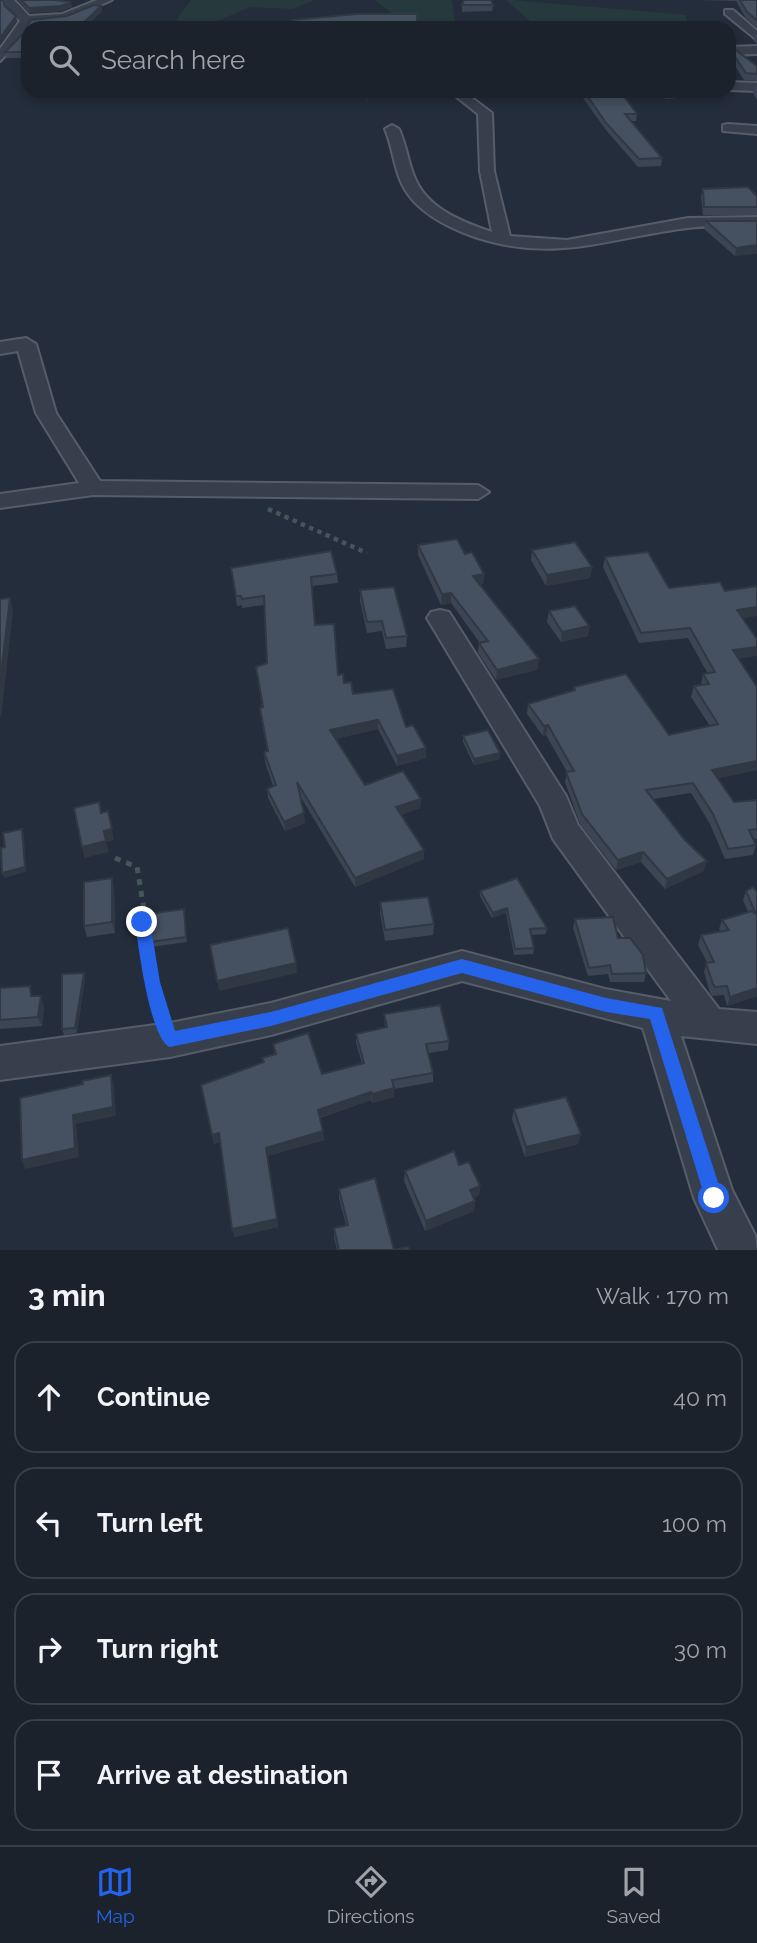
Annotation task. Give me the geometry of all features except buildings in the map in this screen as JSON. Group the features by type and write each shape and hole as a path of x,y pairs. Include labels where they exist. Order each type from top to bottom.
{"street":[{"path":"6,3 26,20 64,17 107,0"},
{"path":"729,12 757,37"},
{"path":"0,57 21,29"},
{"path":"0,37 17,37"},
{"path":"736,51 757,50"},
{"path":"736,86 757,87"},
{"path":"465,98 485,113 486,171 502,239"},
{"path":"728,128 757,130"},
{"path":"392,129 405,177 424,204 451,224 502,239 562,246 686,223 757,222"},
{"path":"0,348 26,344 46,413 93,488"},
{"path":"0,501 93,488 478,492"},
{"path":"440,618 555,804 564,830 709,1025"},
{"path":"0,1063 170,1040 271,1019 462,966 606,1005 709,1025 757,1028"},
{"path":"656,1013 714,1198 740,1250"}],"path":[{"path":"247,490 271,512 368,553"},
{"path":"116,858 136,867 143,892 142,922 147,960 170,1040"}],"shaded area":[{"path":"191,0 315,0 292,9 251,7 217,21 176,20"},
{"path":"374,0 452,0 455,21 392,21 391,12"},
{"path":"506,0 513,0 686,15 687,21 530,21"}],"route":[{"path":"142,922 152,982 170,1040 271,1019 462,966 508,976 606,1005 656,1013 714,1198"}]}
